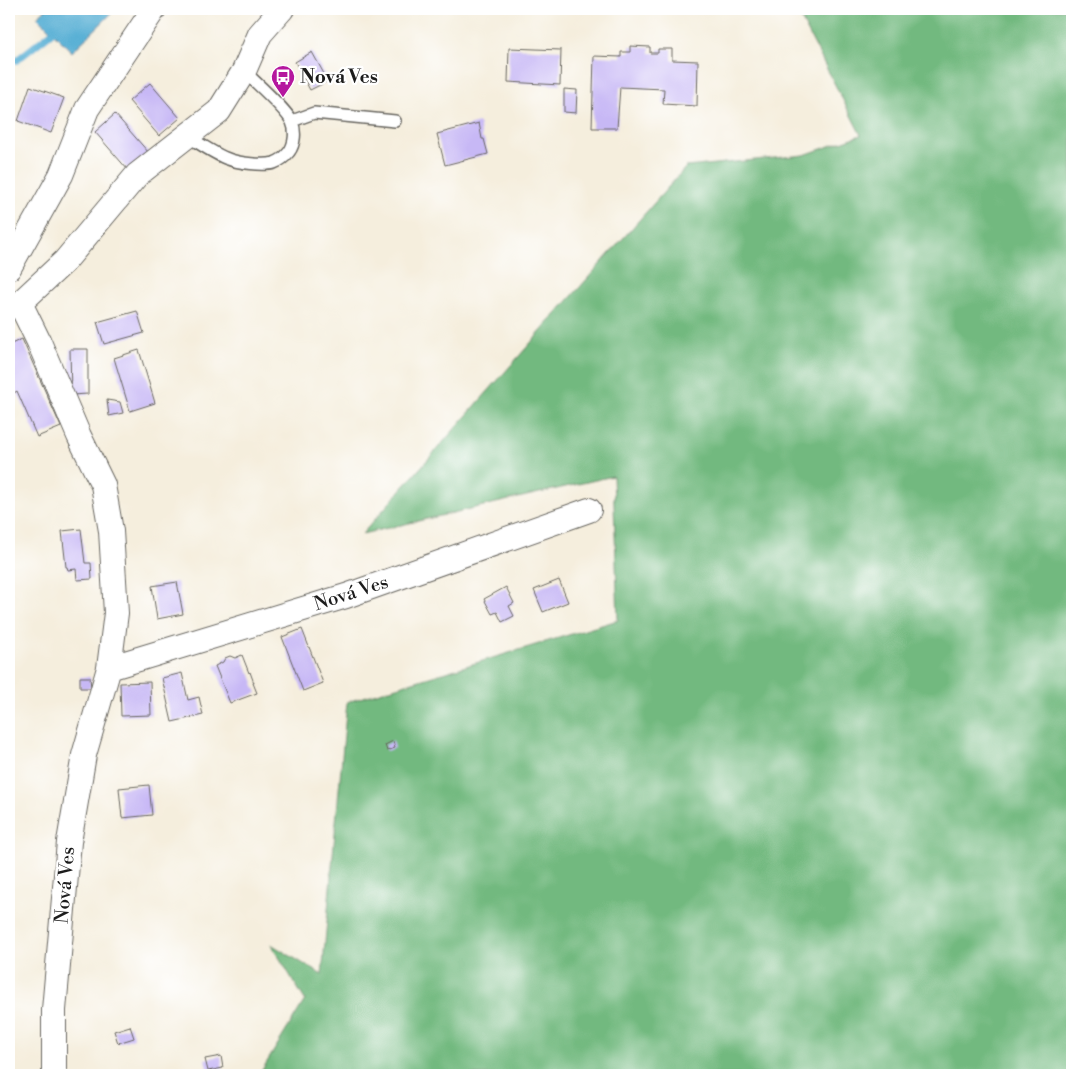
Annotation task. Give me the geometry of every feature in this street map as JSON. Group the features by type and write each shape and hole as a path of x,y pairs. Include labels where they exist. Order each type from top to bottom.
{"street":[{"path":"9,268 61,175 87,109 154,9"},
{"name":"Nová Ves","path":"54,1075 54,1010 69,842 84,756 109,668 116,613 111,531 104,485 79,436 39,342 14,305 65,261 137,175 219,111 244,72 260,34 282,9"},
{"name":"Nová Ves","path":"109,668 346,596 589,510"}],"lane":[{"path":"187,136 227,159 248,163 272,164 283,159 291,150 294,139 292,121 284,110 244,72"},
{"path":"292,121 314,113 395,121"}],"green space":[{"path":"796,9 1072,9 1072,1075 259,1075 305,1000 271,944 322,975 347,702 618,620 613,476 362,534 686,167 804,155 861,135"}],"water":[{"path":"46,9 116,9 72,52 37,17"}],"building":[{"path":"630,46 650,47 650,53 658,53 658,49 672,49 672,60 698,61 697,106 663,104 664,89 620,87 617,128 592,128 594,56 621,57 621,52 630,52"},
{"path":"509,48 561,50 560,85 508,82"},
{"path":"312,52 328,81 310,90 295,62"},
{"path":"150,83 180,118 159,136 129,101"},
{"path":"30,86 64,98 51,133 18,121"},
{"path":"564,89 577,90 576,113 564,112"},
{"path":"115,114 149,153 128,170 95,132"},
{"path":"479,123 482,139 484,139 488,154 445,165 437,134"},
{"path":"137,311 144,333 104,344 97,322"},
{"path":"22,339 61,427 37,437 17,391 14,393 9,382 11,378 9,373 9,345"},
{"path":"70,349 88,349 88,394 71,395"},
{"path":"139,350 155,403 130,411 114,358"},
{"path":"107,400 120,402 123,413 109,416"},
{"path":"81,529 85,563 91,563 92,579 77,580 76,569 68,570 66,567 62,531"},
{"path":"559,580 568,602 543,612 534,590"},
{"path":"177,582 183,614 157,619 152,586"},
{"path":"506,587 514,603 509,606 514,616 502,622 497,612 492,614 484,599"},
{"path":"302,629 323,683 303,691 282,637"},
{"path":"242,655 257,693 230,703 215,666 223,662 225,658 230,656 235,658"},
{"path":"182,673 188,700 199,697 203,715 172,722 162,678"},
{"path":"80,677 90,677 91,688 80,688"},
{"path":"150,682 151,715 121,716 120,683"},
{"path":"393,741 395,748 387,751 385,745"},
{"path":"149,785 152,815 122,818 119,788"},
{"path":"130,1026 134,1038 118,1043 114,1031"},
{"path":"221,1056 223,1068 208,1071 205,1059"}],"waterway":[{"path":"17,60 60,26"}],"place":[{"name":"Nová Ves","path":"283,98"}]}
